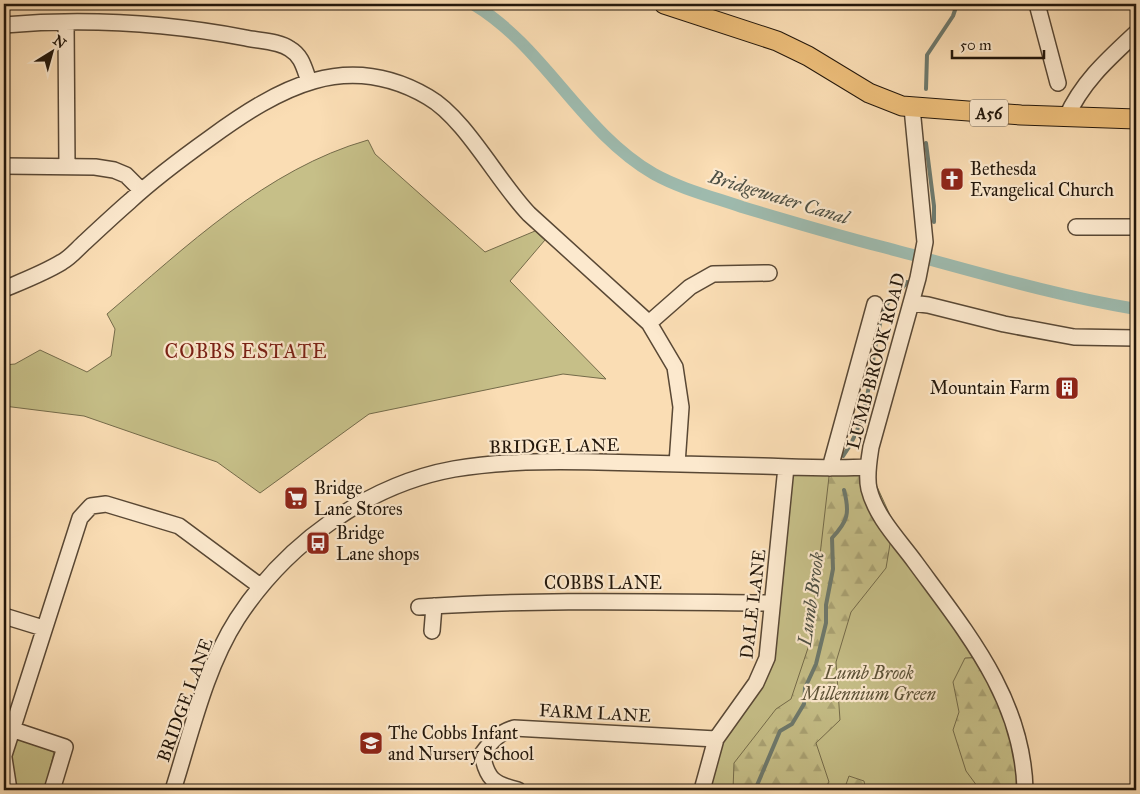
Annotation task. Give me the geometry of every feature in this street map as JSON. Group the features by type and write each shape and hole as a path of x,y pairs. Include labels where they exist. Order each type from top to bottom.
{"main road":[{"name":"A56","path":"664,4 777,41 808,56 869,93 888,102 912,108 1066,118 1136,120"}],"street":[{"path":"1037,4 1058,84"},
{"path":"4,25 66,22 139,24 221,33 289,48 299,55 309,80"},
{"path":"66,22 67,167"},
{"path":"1066,118 1076,96 1093,74 1136,33"},
{"path":"4,289 64,261 141,190 244,113 280,93 309,80 345,75 373,76 401,84 429,97 452,116 511,195 529,214 649,323 675,367 680,407 677,464"},
{"name":"LUMB BROOK ROAD","path":"912,108 926,233 911,303 871,447 868,467 869,488 877,508 982,657 1008,705 1020,740 1025,790"},
{"path":"4,166 95,167 114,170 126,176 141,190"},
{"path":"1076,227 1136,228"},
{"path":"649,323 690,287 713,274 770,273"},
{"path":"911,303 928,305 1004,324 1074,337 1136,338"},
{"name":"LUMB BROOK ROAD","path":"830,468 875,304"},
{"name":"BRIDGE LANE","path":"173,790 215,663 236,621 260,586 300,546 340,516 377,496 452,470 493,464 535,461 830,468 868,467"},
{"name":"DALE LANE","path":"702,790 716,739 763,672 767,658 786,467"},
{"path":"7,786 4,757 11,729 80,518 91,506 106,504 179,526 260,586"},
{"name":"COBBS LANE","path":"432,631 427,606 588,601 772,603"},
{"path":"4,616 43,628"},
{"name":"FARM LANE","path":"518,790 494,782 486,773 482,754 492,740 501,733 514,728 716,739"},
{"path":"11,729 65,747 52,790"}],"green space":[{"path":"368,140 375,154 485,252 535,231 545,240 510,281 606,379 563,374 369,414 260,493 217,462 84,416 4,406 4,365 15,364 40,350 87,372 111,356 115,329 107,314 197,237 261,190 295,170 331,153"},
{"name":"Lumb Brook Millennium Green","path":"786,467 868,467 906,550 994,677 1025,790 702,790 707,769 763,672"},
{"path":"868,467 892,532 886,568 851,612 836,662 840,720 816,743 829,782 824,790 733,790 734,763 776,709 791,699 810,642 830,468"},
{"path":"982,657 1018,733 1025,790 980,790 966,771 953,730 959,712 953,682 965,658"},
{"path":"18,737 51,748 54,752 45,790 16,790 11,754 14,740"},
{"path":"849,776 864,781 866,790 844,790"}],"waterway":[{"name":"Bridgewater Canal","path":"473,4 498,22 521,43 605,136 628,156 664,179 742,207 848,238 1041,289 1136,309"},
{"name":"Lumb Brook","path":"926,89 927,55 953,16 957,4"},
{"path":"926,143 934,206 934,222"},
{"name":"Lumb Brook","path":"843,456 853,440 860,423 883,312 887,303 907,282"},
{"name":"Lumb Brook","path":"755,790 780,731 792,724 804,704 805,688 816,664 826,623 826,605 833,569 832,538 841,527 847,511 844,490"}],"place":[{"name":"Bethesda Evangelical Church","path":"952,179"},
{"name":"Mountain Farm","path":"1067,388"},
{"name":"Bridge Lane Stores","path":"296,498"},
{"name":"Bridge Lane shops","path":"318,543"},
{"name":"The Cobbs Infant and Nursery School","path":"371,743"}],"district":[{"name":"COBBS ESTATE","path":"246,351"}]}
